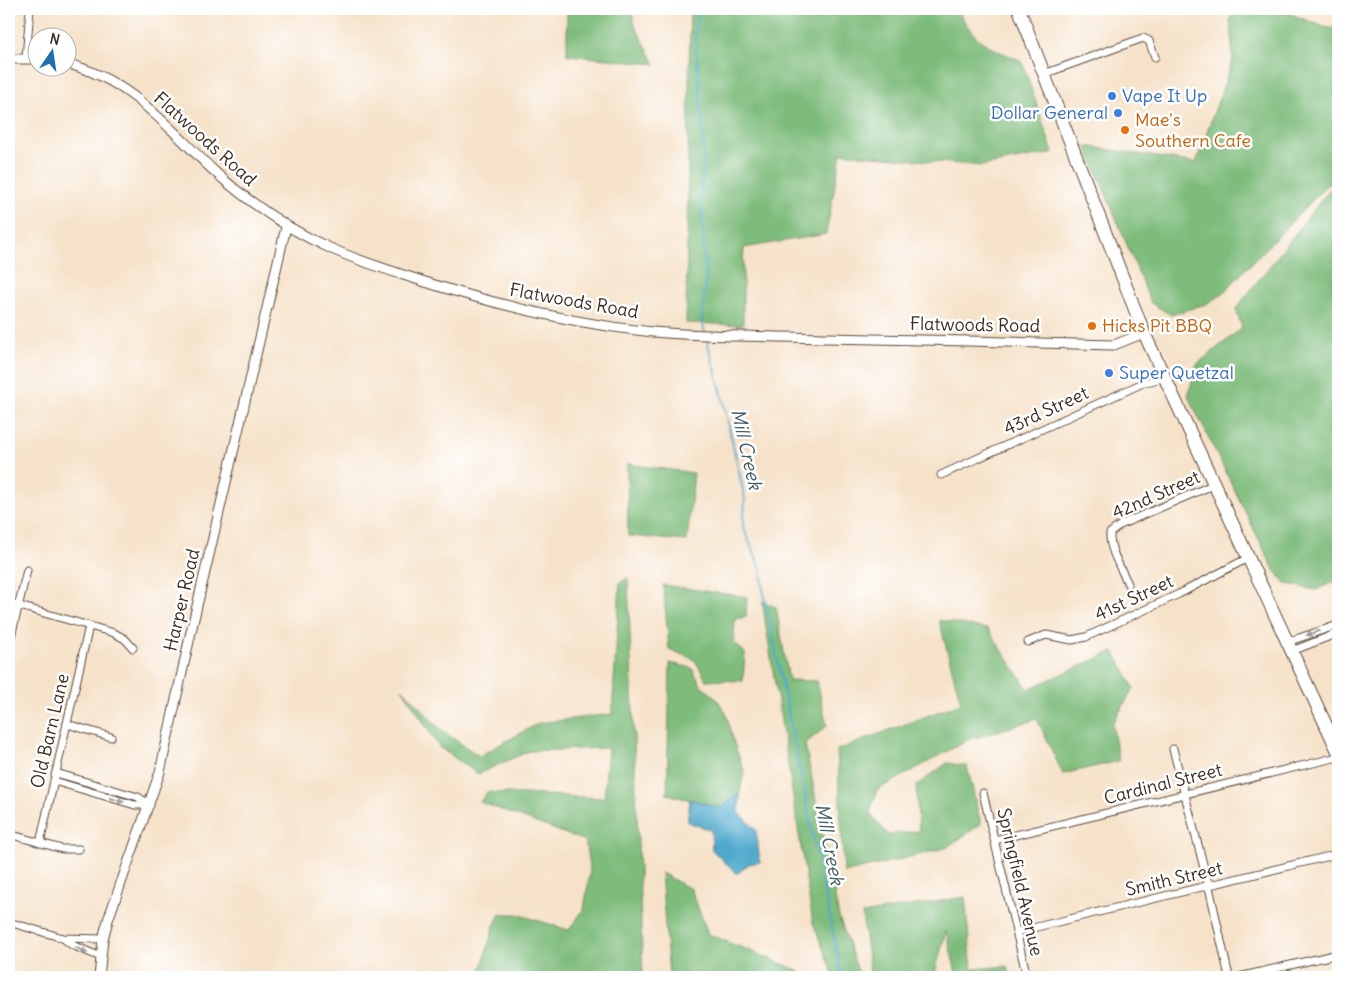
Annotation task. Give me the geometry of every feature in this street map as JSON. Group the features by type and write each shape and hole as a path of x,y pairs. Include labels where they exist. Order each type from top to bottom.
{"highway":[{"path":"1019,9 1144,333 1338,751"}],"street":[{"path":"9,59 26,58 30,9"},
{"path":"1044,74 1143,38 1149,40 1155,57"},
{"name":"Flatwoods Road","path":"78,67 100,74 136,98 216,172 249,200 286,226 352,257 498,304 590,323 654,332 684,334 1114,344 1144,333"},
{"name":"Harper Road","path":"99,977 103,939 118,891 150,805 166,752 195,614 286,226"},
{"name":"43rd Street","path":"941,476 1142,383 1164,377"},
{"name":"42nd Street","path":"1128,584 1109,540 1110,533 1122,524 1215,484"},
{"name":"41st Street","path":"1028,642 1046,635 1072,640 1086,637 1139,613 1248,558"},
{"path":"9,645 27,570"},
{"path":"9,603 114,633 125,638 133,648"},
{"path":"1290,647 1338,625"},
{"name":"Old Barn Lane","path":"40,843 89,626"},
{"path":"1290,647 1338,634"},
{"path":"67,724 111,737"},
{"path":"1173,749 1229,977"},
{"name":"Cardinal Street","path":"994,840 1338,757"},
{"path":"56,773 138,797 150,805"},
{"path":"54,781 135,806 150,805"},
{"path":"102,795 104,787"},
{"name":"Springfield Avenue","path":"983,793 1027,977"},
{"path":"9,834 62,849 79,849"},
{"name":"Smith Street","path":"1016,932 1338,854"},
{"path":"9,922 63,938 103,939"},
{"path":"63,938 72,946 101,957"},
{"path":"1240,977 1338,954"}],"green space":[{"path":"567,9 631,9 635,25 655,64 567,55"},
{"path":"690,9 961,9 960,14 966,24 979,39 994,49 1022,61 1053,153 982,166 841,153 826,234 744,248 743,325 686,323"},
{"path":"1243,9 1278,9 1327,28 1338,28 1338,184 1329,183 1221,295 1209,303 1171,315 1151,303 1086,146 1196,163 1233,59 1230,18"},
{"path":"1330,189 1338,190 1338,580 1316,590 1286,584 1274,570 1188,396 1196,365 1242,328 1236,309"},
{"path":"627,464 694,473 687,541 628,536"},
{"path":"628,578 643,977 479,977 494,926 500,914 517,914 569,930 584,909 590,872 585,841 480,802 487,792 604,798 608,748 529,751 478,774 439,747 402,688 441,730 479,756 539,723 612,714 620,582"},
{"path":"663,585 747,597 746,617 735,619 734,642 745,653 743,681 706,680 695,660 669,649"},
{"path":"762,601 776,607 789,680 817,681 827,726 805,744 839,917 860,977 834,977 813,923"},
{"path":"939,620 988,629 1028,689 1114,651 1134,688 1112,724 1119,761 1063,774 1037,719 968,740 877,790 870,813 888,835 919,831 916,786 947,763 967,766 981,824 946,848 844,873 837,750 961,703"},
{"path":"670,663 692,668 701,685 717,699 726,713 744,770 740,793 721,808 667,794"},
{"path":"661,873 691,889 708,934 795,969 807,977 669,977"},
{"path":"965,897 972,969 1008,966 1010,977 957,977 946,931 934,977 875,977 870,974 862,914"}],"water":[{"path":"740,793 739,812 756,830 760,862 749,864 737,874 712,850 711,830 687,822 690,799 721,808"}],"waterway":[{"name":"Mill Creek","path":"699,9 695,32 704,144 701,200 706,275 702,322 705,333"},
{"name":"Mill Creek","path":"706,337 721,391 745,499 743,527 761,569 763,589 842,977"}],"place":[{"name":"Vape It Up","path":"1112,96"},
{"name":"Dollar General","path":"1118,113"},
{"name":"Mae's Southern Cafe","path":"1125,130"},
{"name":"Hicks Pit BBQ","path":"1092,326"},
{"name":"Super Quetzal","path":"1109,373"}]}
